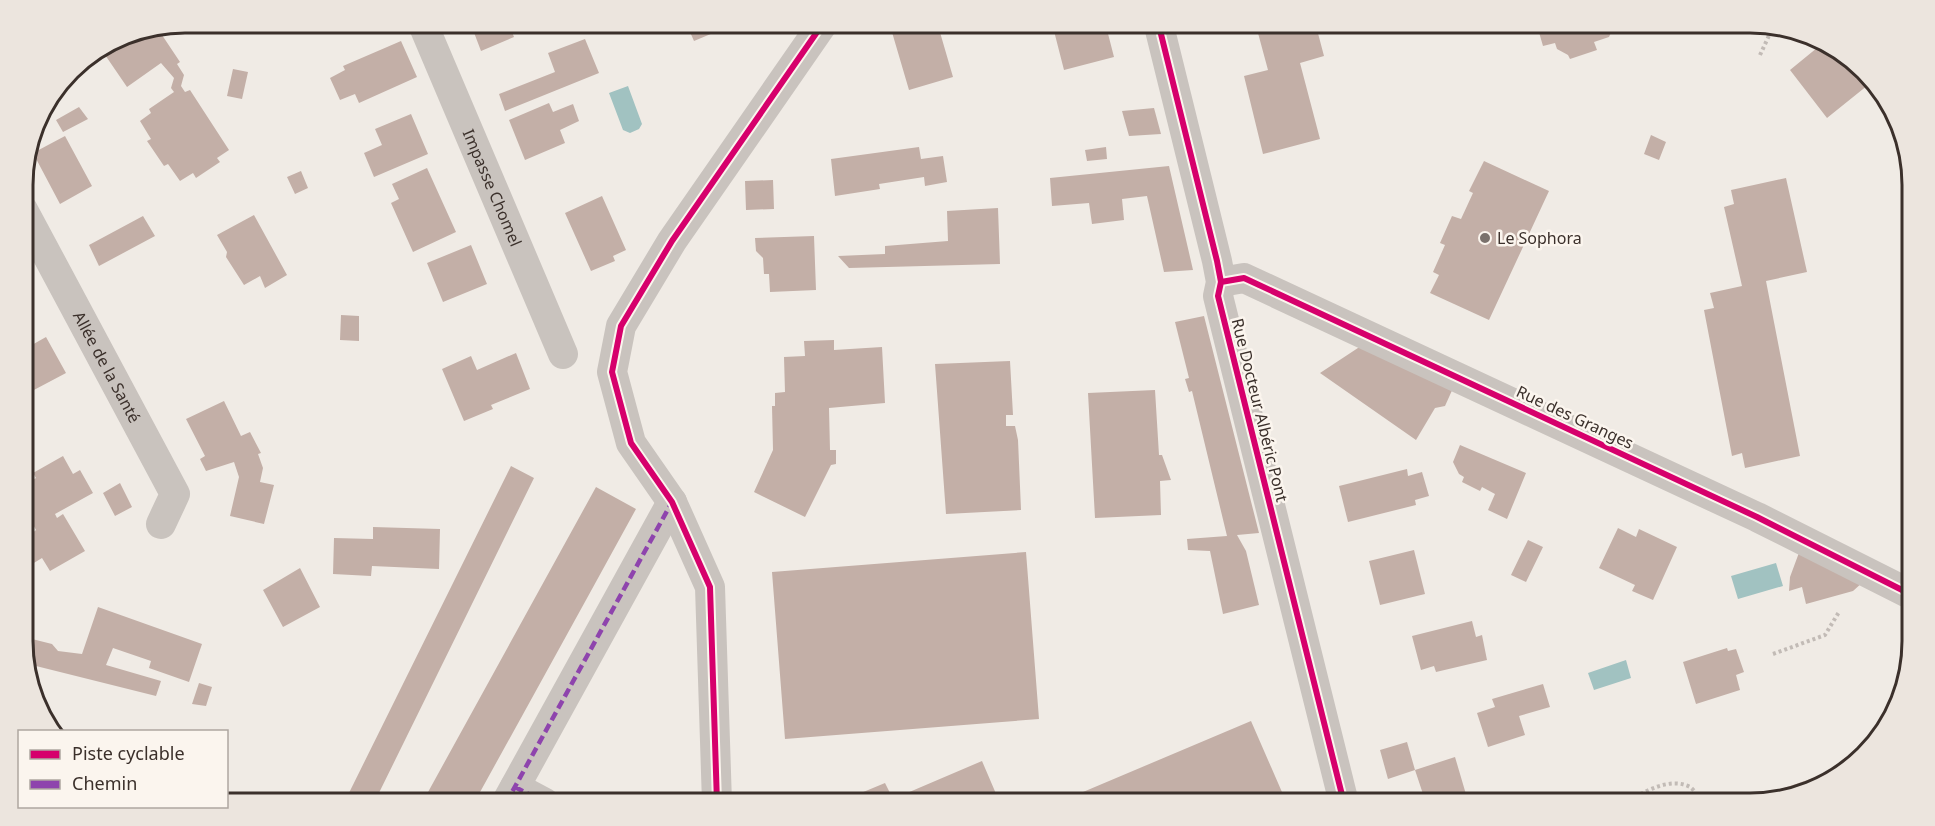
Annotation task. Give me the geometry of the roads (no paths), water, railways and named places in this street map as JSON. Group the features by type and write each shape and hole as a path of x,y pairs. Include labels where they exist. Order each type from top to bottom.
{"street":[{"name":"Impasse Chomel","path":"427,33 563,354"},
{"path":"717,793 710,587 672,502 631,443 612,372 621,326 672,242 816,33"},
{"name":"Rue Docteur Albéric Pont","path":"1161,33 1221,282 1218,296 1342,793"},
{"name":"Allée de la Santé","path":"33,229 176,494 161,524"},
{"name":"Rue des Granges","path":"1221,282 1244,278 1736,508 1902,591"},
{"path":"512,793 672,502"}],"water":[{"path":"628,86 642,124 639,129 630,133 623,130 609,93"},
{"path":"1776,563 1783,586 1738,599 1731,576"},
{"path":"1626,660 1631,678 1594,690 1588,673"}],"place":[{"name":"Le Sophora","path":"1485,238"}]}
